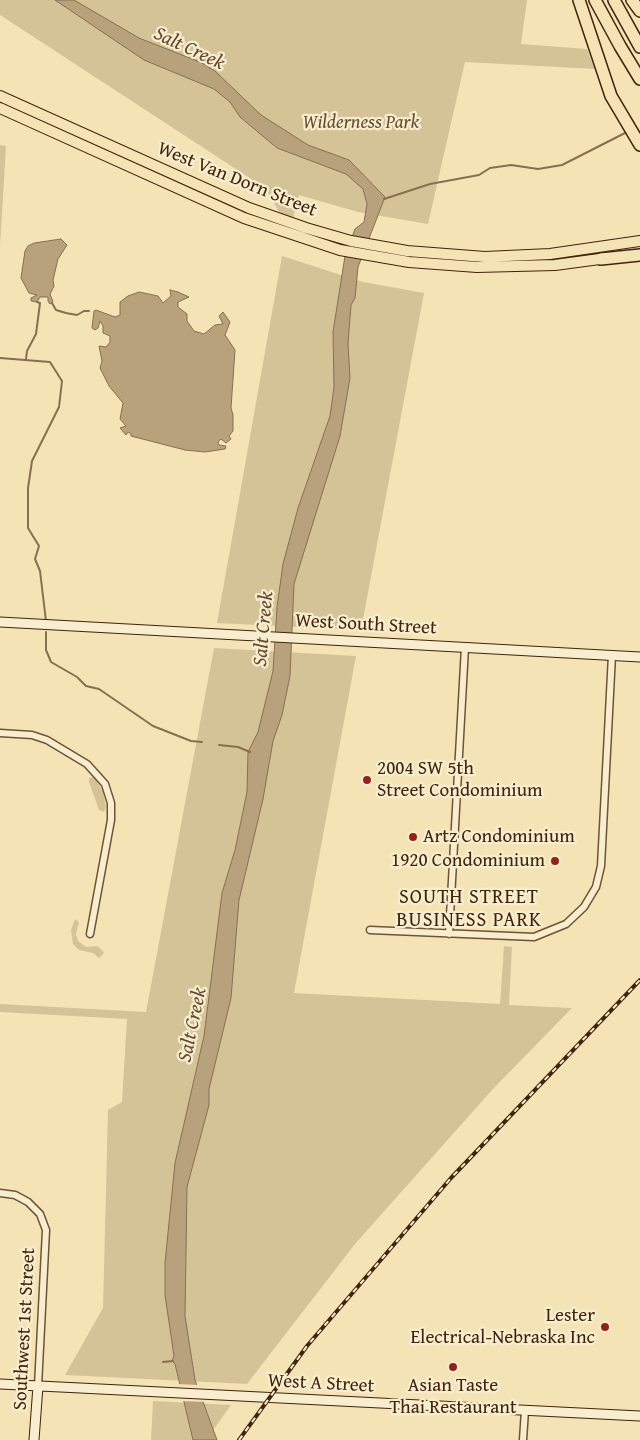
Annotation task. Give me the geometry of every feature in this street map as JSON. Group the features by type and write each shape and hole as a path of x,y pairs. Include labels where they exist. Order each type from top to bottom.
{"highway":[{"path":"579,0 611,96 640,145"},
{"path":"595,0 640,79"},
{"path":"614,0 640,47"},
{"path":"632,0 640,11"},
{"path":"601,259 640,255"}],"main road":[{"name":"West Van Dorn Street","path":"0,96 249,208 351,241 407,251 457,256 515,256 586,251 640,241"},
{"name":"West Van Dorn Street","path":"0,108 219,207 303,239 347,251 400,261 450,266 504,268 555,265 601,259 640,250"}],"street":[{"name":"West South Street","path":"0,622 640,657"},
{"path":"449,934 465,647"},
{"path":"370,930 534,937 556,930 577,916 591,898 601,866 612,656"},
{"path":"0,733 32,735 47,740 88,764 105,784 111,803 111,820 90,934"},
{"name":"Southwest 1st Street","path":"0,1193 21,1198 34,1208 43,1220 46,1242 34,1440"},
{"name":"West A Street","path":"0,1384 640,1416"},
{"path":"523,1440 525,1410"}],"green space":[{"name":"Wilderness Park","path":"0,0 527,0 521,44 587,49 595,69 465,62 428,224 358,212 299,195 290,230 265,188 0,15"},
{"path":"0,145 6,146 0,247"},
{"path":"282,256 363,282 424,293 361,630 217,623"},
{"path":"214,648 356,656 294,993 500,1004 504,946 512,947 509,1005 572,1008 492,1090 355,1244 247,1384 65,1375 103,1308 108,1110 122,1102 127,1019 0,1012 0,1004 146,1012"},
{"path":"89,778 96,779 103,792 106,807 104,812 99,810 89,782"},
{"path":"75,919 79,922 76,934 78,941 86,947 97,946 101,949 104,953 99,958 93,953 79,950 73,944 71,930"},
{"path":"153,1401 231,1405 206,1440 151,1440"}],"shaded area":[{"path":"55,0 74,0 139,38 200,62 215,71 261,115 308,145 349,160 385,197 358,267 355,298 351,305 348,344 350,378 340,436 294,584 290,676 282,715 273,741 263,799 239,900 231,998 209,1089 209,1105 187,1187 185,1316 195,1380 217,1440 193,1440 175,1364 172,1361 174,1356 165,1295 165,1263 175,1163 204,1036 222,893 235,850 247,792 248,752 258,732 273,671 277,607 283,564 298,508 330,416 334,387 333,332 345,256 355,229 364,222 367,204 363,189 346,174 277,148 240,117 230,102 214,89 144,60"},
{"path":"61,239 67,245 58,259 53,280 54,286 50,294 53,302 50,304 48,297 40,297 37,302 31,301 31,298 37,295 29,293 21,278 25,251 28,246 34,243"},
{"path":"170,290 189,297 178,302 178,307 187,314 187,321 194,331 204,334 215,325 223,324 219,316 223,312 230,322 225,335 235,350 231,408 233,431 229,436 231,439 226,443 221,439 218,442 219,445 226,446 225,449 205,452 185,450 131,436 128,432 126,435 120,428 126,426 120,419 123,403 109,386 100,368 102,361 99,346 106,347 110,342 110,336 103,333 103,326 100,321 98,328 95,330 92,328 94,311 96,310 115,317 120,315 120,302 128,296 139,292 158,296 163,303 171,296"}],"pier":[{"path":"177,1384 199,1385 206,1402 181,1401"}],"waterway":[{"path":"384,199 430,184 479,175 490,168 511,165 538,169 562,165 627,132"},
{"path":"26,359 27,351 36,334 40,303 37,302"},
{"path":"52,303 56,310 66,313 77,315 84,311 89,311"},
{"path":"0,358 50,362 62,381 59,407 32,461 28,488 28,528 39,546 35,559 40,571 46,621"},
{"path":"46,632 46,650 51,662 77,677 86,686 99,689 153,726 191,741 202,742"},
{"path":"219,745 238,747 250,752"},
{"path":"163,1362 173,1361"}],"railway":[{"path":"239,1440 307,1346 451,1178 640,980"}],"place":[{"name":"2004 SW 5th Street Condominium","path":"367,780"},
{"name":"Artz Condominium","path":"413,837"},
{"name":"1920 Condominium","path":"555,861"},
{"name":"Lester Electrical-Nebraska Inc","path":"605,1327"},
{"name":"Asian Taste Thai Restaurant","path":"453,1367"}],"district":[{"name":"SOUTH STREET BUSINESS PARK","path":"469,910"}],"water label":[{"name":"Salt Creek","path":"189,49"},
{"name":"Salt Creek","path":"264,629"},
{"name":"Salt Creek","path":"193,1025"}]}
